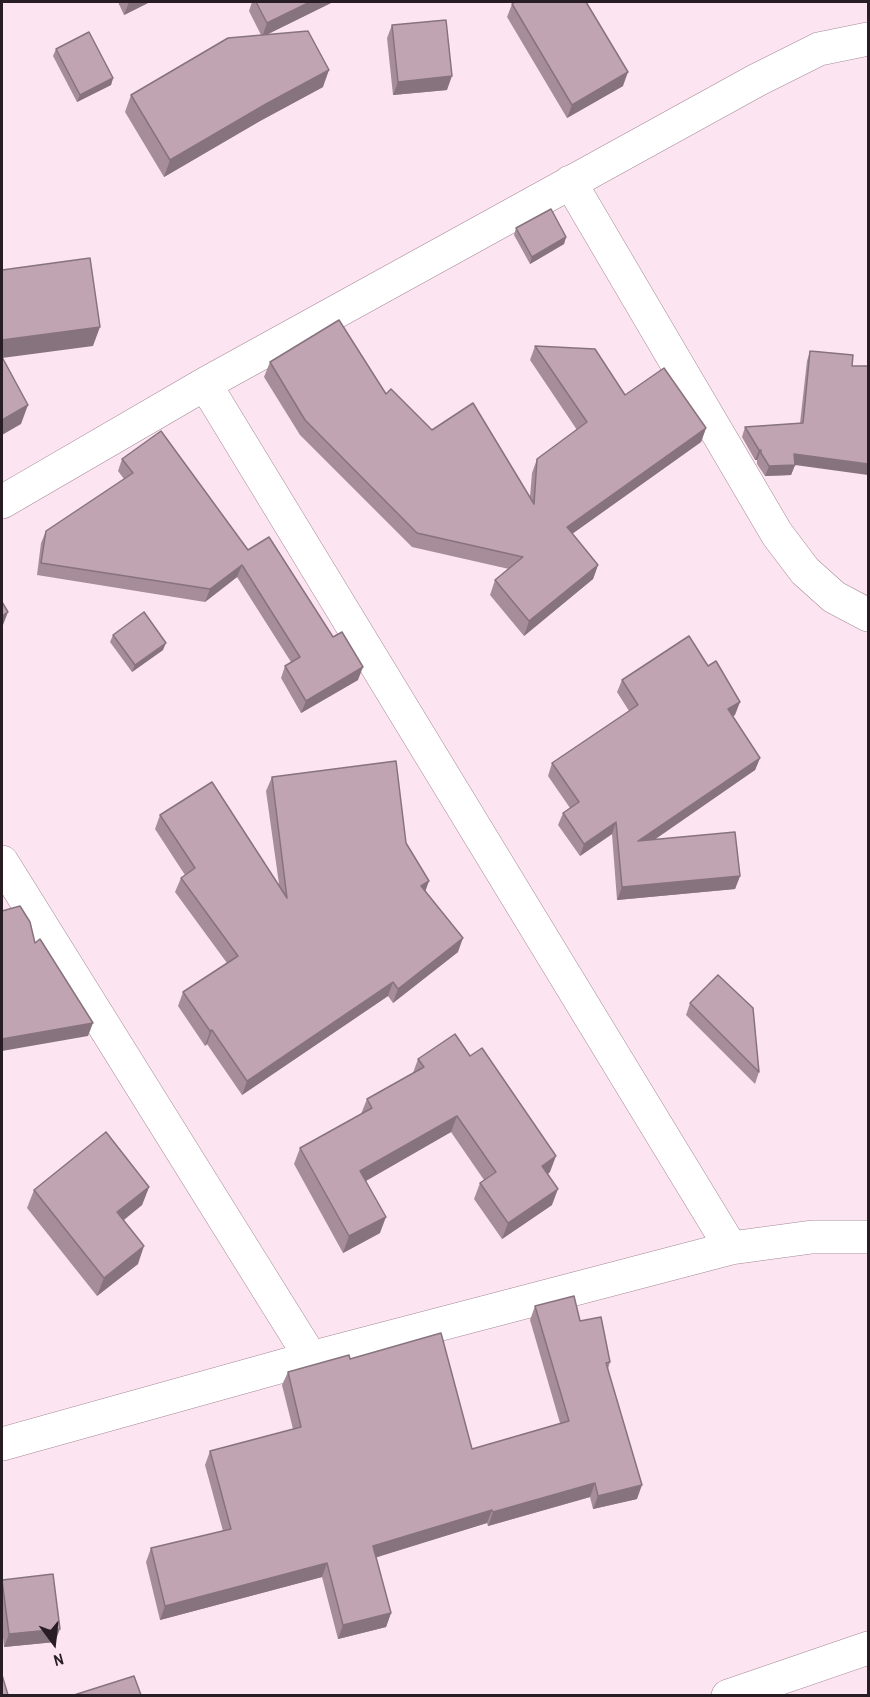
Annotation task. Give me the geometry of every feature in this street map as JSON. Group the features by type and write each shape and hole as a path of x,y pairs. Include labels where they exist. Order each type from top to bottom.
{"street":[{"path":"2,502 205,384 757,80 819,50 868,39"},
{"path":"570,182 777,534 805,571 827,591 868,615"},
{"path":"205,384 732,1248"},
{"path":"2,862 311,1358"},
{"path":"2,1444 311,1358 732,1248 812,1237 868,1238"},
{"path":"728,1695 868,1648"}],"building":[{"path":"256,2 310,2 267,23"},
{"path":"515,2 586,2 628,72 572,105 512,4"},
{"path":"446,20 452,76 398,82 392,25"},
{"path":"308,31 329,70 170,160 131,95 228,38"},
{"path":"89,32 113,78 80,95 56,49"},
{"path":"551,209 566,237 532,257 516,228"},
{"path":"90,258 100,327 2,340 2,270"},
{"path":"339,320 386,394 391,389 432,430 473,403 534,504 537,459 587,422 535,346 595,349 625,395 664,368 706,428 567,527 598,565 529,621 495,580 523,557 417,533 305,420 270,362"},
{"path":"810,351 853,355 852,366 868,366 868,464 794,454 795,465 769,466 745,427 803,423"},
{"path":"2,357 28,405 2,420"},
{"path":"161,431 248,550 269,537 333,637 342,632 363,667 306,701 285,666 300,657 242,565 210,589 41,563 46,531 133,473 122,459"},
{"path":"2,602 8,612 2,616"},
{"path":"144,612 166,643 135,665 113,635"},
{"path":"689,636 708,666 716,661 740,702 728,709 760,758 638,841 735,832 740,876 622,887 616,822 584,844 563,813 579,802 552,763 638,705 622,680"},
{"path":"396,761 406,843 429,881 421,886 463,938 398,989 393,982 247,1081 183,992 238,956 181,878 195,868 160,815 212,782 287,898 272,777"},
{"path":"20,906 30,922 35,943 40,939 93,1023 2,1039 2,911"},
{"path":"718,975 753,1008 759,1072 690,1003"},
{"path":"455,1034 470,1056 482,1048 556,1156 542,1166 558,1189 508,1223 480,1183 496,1172 457,1116 360,1171 386,1217 349,1236 300,1148 372,1108 367,1099 424,1067 418,1059"},
{"path":"106,1132 149,1187 117,1212 144,1246 104,1278 34,1190"},
{"path":"574,1296 580,1321 601,1317 610,1362 606,1363 642,1485 598,1496 595,1483 493,1512 492,1510 373,1546 391,1613 343,1625 327,1563 165,1606 151,1548 231,1529 210,1451 301,1427 288,1372 349,1355 350,1359 441,1333 472,1449 569,1421 535,1306"},
{"path":"53,1574 60,1629 9,1634 2,1580"},
{"path":"2,1675 8,1695 2,1695"},
{"path":"134,1676 141,1695 74,1695"}]}
